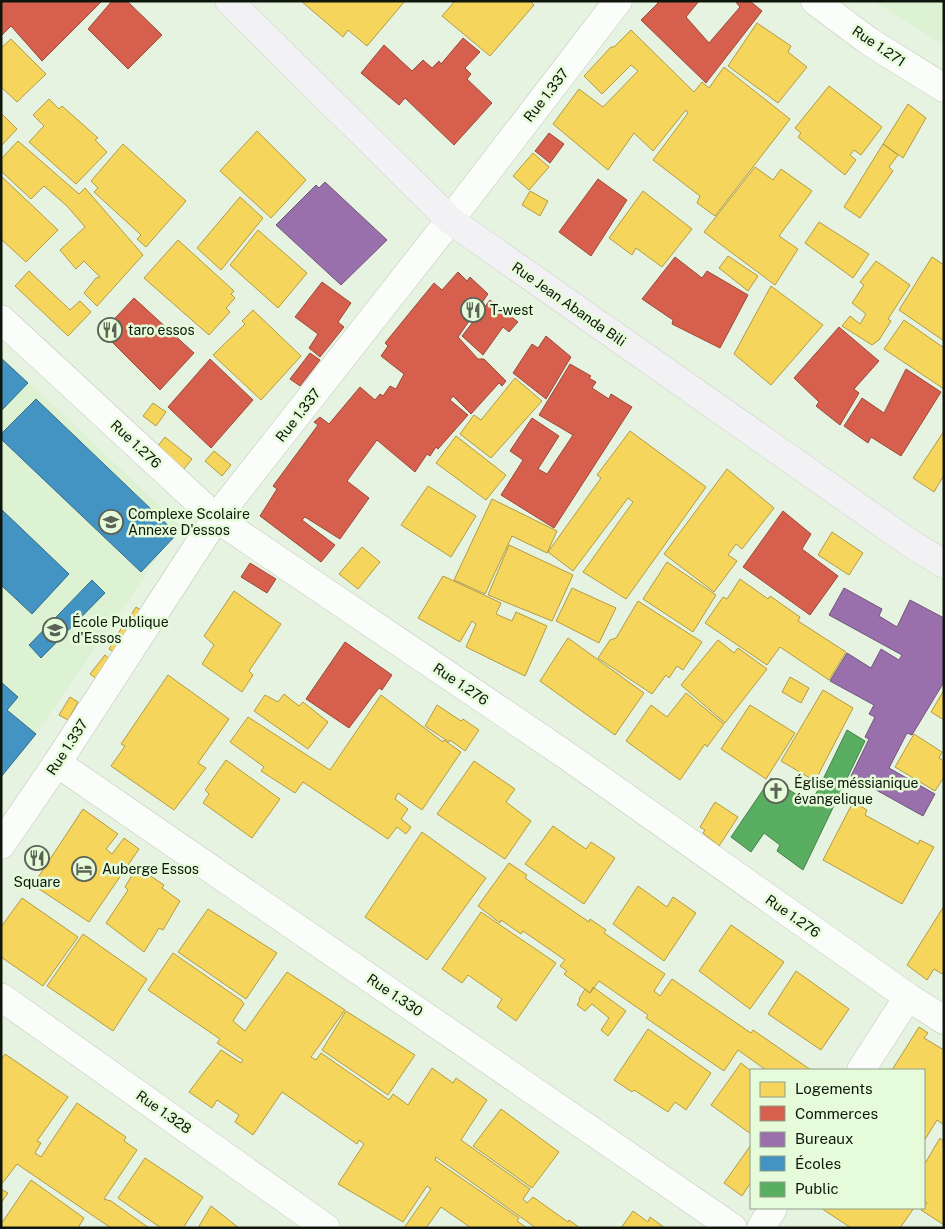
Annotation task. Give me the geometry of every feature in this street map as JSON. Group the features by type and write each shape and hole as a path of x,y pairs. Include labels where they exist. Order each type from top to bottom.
{"main road":[{"name":"Rue Jean Abanda Bili","path":"229,1 450,220 890,529 944,564"}],"street":[{"name":"Rue 1.337","path":"1,845 57,763 216,518 450,220 618,1"},
{"name":"Rue 1.271","path":"815,1 870,42 944,88"},
{"name":"Rue 1.276","path":"1,320 216,518 563,753 908,997 944,1020"},
{"name":"Rue 1.330","path":"57,763 733,1228"},
{"name":"Rue 1.328","path":"1,997 326,1228"},
{"path":"862,1069 908,997"},
{"path":"760,1228 772,1209"}],"shaded area":[{"path":"873,1 944,1 944,45"},
{"name":"École Publique d'Essos","path":"1,356 180,525 36,734 1,777"}],"building: Logements":[{"path":"301,1 405,1 367,46 348,30 343,37"},
{"path":"455,1 530,1 534,5 490,56 442,16"},
{"path":"757,23 791,46 788,52 807,67 778,103 728,66"},
{"path":"631,30 694,92 702,82 709,88 724,67 790,119 715,216 697,203 700,196 653,160 688,113 686,110 653,151 634,133 608,170 553,124 579,89 603,107 638,71 631,65 602,94 584,76 611,47 614,47"},
{"path":"11,39 46,74 17,102 1,87 1,48"},
{"path":"829,86 882,127 861,155 854,150 850,155 856,160 845,175 798,137 801,133 795,128"},
{"path":"49,99 59,109 62,106 98,138 95,140 107,152 76,184 29,142 44,126 33,115"},
{"path":"908,104 926,118 903,158 883,144"},
{"path":"1,113 17,129 1,146"},
{"path":"257,131 306,180 271,218 220,171"},
{"path":"18,141 79,194 85,188 143,255 97,306 84,293 96,278 100,277 84,261 76,269 60,250 85,227 67,206 44,186 31,199 1,171 1,159"},
{"path":"123,144 186,201 146,247 137,239 141,235 94,192 98,188 91,181"},
{"path":"883,144 898,155 889,167 893,171 860,218 844,207"},
{"path":"533,153 549,167 529,190 513,176"},
{"path":"755,167 773,180 781,169 812,191 779,236 798,249 775,285 704,232"},
{"path":"1,176 58,230 26,262 1,239"},
{"path":"530,191 548,201 540,216 522,205"},
{"path":"643,191 692,229 662,267 636,248 632,255 609,238"},
{"path":"240,197 263,218 221,270 197,248"},
{"path":"819,222 869,254 853,278 805,243"},
{"path":"258,230 307,273 278,308 230,265"},
{"path":"178,240 234,291 231,294 235,298 226,308 230,312 209,335 144,278"},
{"path":"728,256 758,276 748,291 719,268"},
{"path":"932,257 944,265 944,341 899,310"},
{"path":"876,261 910,285 888,319 891,321 879,340 872,345 842,326 850,316 860,324 866,314 852,303 864,285 860,282"},
{"path":"29,271 70,310 80,301 91,312 68,336 15,286"},
{"path":"771,286 823,325 771,385 734,354"},
{"path":"253,310 301,356 261,400 213,355 245,324 242,321"},
{"path":"904,320 944,348 944,389 884,349"},
{"path":"515,378 542,401 491,458 460,434 474,415 481,420"},
{"path":"153,403 166,412 156,426 143,416"},
{"path":"630,431 706,487 626,599 583,572 633,502 628,498 573,571 548,552 601,478 597,475"},
{"path":"944,431 944,475 934,492 913,478"},
{"path":"456,436 506,475 486,500 436,463"},
{"path":"165,437 192,459 184,469 157,447"},
{"path":"214,451 231,465 222,476 205,461"},
{"path":"727,469 774,508 742,549 736,544 728,555 737,561 714,592 664,554"},
{"path":"428,486 476,516 451,557 401,525"},
{"path":"492,499 557,531 547,553 512,536 485,594 454,580"},
{"path":"832,532 863,553 849,575 818,555"},
{"path":"509,545 573,575 552,621 488,595"},
{"path":"362,547 380,562 358,589 339,574"},
{"path":"667,562 716,595 693,632 643,599"},
{"path":"443,576 501,603 496,614 512,621 516,612 547,626 525,676 466,647 476,624 472,621 460,642 418,618"},
{"path":"740,579 768,599 770,596 800,617 798,621 846,652 829,680 780,647 767,665 705,623 723,597 727,599"},
{"path":"572,588 616,608 599,643 556,621"},
{"path":"234,591 281,624 249,671 253,675 242,692 202,664 214,645 204,636"},
{"path":"638,601 702,642 683,670 677,666 669,678 666,675 652,694 598,658 610,640 616,638"},
{"path":"136,607 146,613 136,629 126,623"},
{"path":"122,627 131,632 118,655 109,649"},
{"path":"568,638 644,693 615,735 540,681"},
{"path":"718,640 734,653 738,648 767,669 725,723 681,685"},
{"path":"105,655 112,661 98,680 90,674"},
{"path":"168,675 229,719 198,763 206,768 174,810 111,766 125,746 121,744"},
{"path":"790,677 809,688 801,703 782,692"},
{"path":"823,690 853,708 815,781 781,761"},
{"path":"944,690 944,720 931,712"},
{"path":"686,693 724,724 707,747 705,744 680,780 626,741 651,705 667,717"},
{"path":"284,694 299,706 303,702 328,722 308,749 254,711 265,695 278,702"},
{"path":"381,695 443,742 444,740 461,752 422,810 398,793 395,799 408,809 401,819 411,827 406,834 397,827 388,839 303,782 295,793 261,771 264,767 230,742 248,717 330,770"},
{"path":"70,697 78,702 68,720 59,715"},
{"path":"437,705 479,730 465,751 425,726"},
{"path":"750,705 795,733 766,779 721,749"},
{"path":"914,734 942,752 939,758 944,761 944,777 935,791 895,767"},
{"path":"226,760 280,799 252,838 203,803 209,794 205,790"},
{"path":"474,761 515,789 506,802 531,821 505,859 437,814"},
{"path":"715,802 738,817 719,846 703,833 705,830 700,827"},
{"path":"853,802 867,810 865,815 918,844 920,840 934,847 902,904 823,860"},
{"name":"Auberge Essos","path":"83,809 118,834 106,849 112,854 124,838 139,849 89,922 33,885"},
{"path":"553,826 586,849 591,842 615,858 584,904 525,864"},
{"path":"422,832 486,878 427,960 365,917"},
{"path":"509,863 527,875 525,878 589,922 590,919 606,930 604,933 665,974 654,991 660,996 672,979 751,1033 753,1030 810,1069 765,1069 738,1050 724,1071 646,1018 648,1015 599,981 590,993 564,974 567,971 560,966 565,960 523,931 521,934 501,920 500,923 478,906"},
{"path":"137,867 164,885 162,888 180,901 163,930 159,928 144,952 106,923 128,890 125,887"},
{"path":"638,886 667,907 673,897 696,913 664,961 613,924"},
{"path":"22,898 78,937 43,986 1,957 1,927"},
{"path":"944,906 944,975 934,969 927,980 907,965"},
{"path":"208,909 277,953 246,999 178,952"},
{"path":"481,912 556,963 516,1021 497,1007 502,999 468,975 462,983 442,969"},
{"path":"731,925 784,962 750,1009 699,971"},
{"path":"83,934 147,979 113,1031 47,986"},
{"path":"173,953 241,1000 244,1004 233,1021 245,1031 287,972 345,1010 311,1057 316,1060 321,1053 389,1100 393,1094 408,1105 432,1068 453,1083 456,1078 487,1100 461,1140 530,1189 523,1199 527,1203 533,1197 568,1222 569,1220 580,1228 536,1228 436,1157 435,1160 519,1218 517,1221 527,1228 471,1228 441,1207 426,1228 404,1228 431,1189 427,1186 403,1222 338,1184 364,1144 359,1140 357,1144 282,1092 253,1135 235,1122 239,1115 217,1100 212,1108 189,1092 221,1050 241,1063 243,1060 217,1043 220,1039 148,990"},
{"path":"796,971 849,1009 821,1050 768,1014"},
{"path":"593,987 626,1011 608,1036 601,1030 609,1018 592,1004 585,1011 577,1005 585,989 590,993"},
{"path":"346,1011 415,1055 388,1095 322,1050"},
{"path":"919,1027 928,1033 924,1038 944,1050 944,1125 937,1120 925,1139 925,1069 893,1069"},
{"path":"648,1029 711,1073 686,1110 675,1102 668,1112 634,1090 632,1092 614,1080"},
{"path":"5,1054 68,1097 37,1141 41,1143 35,1153 41,1157 77,1103 126,1137 124,1141 137,1150 104,1199 111,1201 149,1228 111,1228 17,1164 1,1185 1,1060"},
{"path":"741,1063 750,1070 750,1133 711,1105"},
{"path":"501,1109 559,1152 532,1188 473,1146"},
{"path":"940,1138 944,1142 944,1225 921,1210 925,1209 927,1203 925,1201 925,1163"},
{"path":"750,1146 750,1184 742,1196 724,1183"},
{"path":"145,1158 203,1197 183,1228 161,1228 118,1198"},
{"path":"31,1180 84,1218 78,1228 1,1228 1,1224"},
{"path":"1,1189 8,1193 1,1203"},
{"path":"211,1206 239,1228 198,1228"},
{"path":"822,1209 913,1209 900,1228 851,1228"},
{"path":"633,1211 648,1222 650,1217 665,1228 621,1228"}],"building: Commerces":[{"path":"1,1 102,1 42,61 11,26 1,36"},
{"path":"112,1 127,1 162,35 128,69 88,29"},
{"path":"656,1 699,1 686,17 709,43 740,7 735,1 750,1 762,11 706,83 641,20 658,3"},
{"path":"463,38 480,52 465,68 471,74 467,79 492,103 454,145 405,98 399,105 361,73 384,45 412,71 423,60 432,68 439,61 441,64"},
{"path":"549,133 564,144 550,163 535,151"},
{"path":"598,179 627,200 591,256 559,232"},
{"path":"675,257 702,278 707,271 748,295 720,348 672,324 673,320 642,299"},
{"path":"458,272 467,281 470,277 488,294 458,337 478,359 484,359 506,381 502,386 499,383 471,414 453,396 450,400 468,415 438,449 436,447 430,456 427,454 415,472 377,440 347,481 369,498 340,539 305,517 302,520 335,545 321,562 260,516 277,489 273,486 318,425 314,422 320,417 329,424 360,387 375,400 380,394 383,396 390,386 396,389 404,374 381,356 388,346 385,343 434,283 442,290"},
{"path":"322,282 351,303 338,322 344,327 320,357 309,348 318,334 295,317"},
{"path":"134,298 194,353 160,390 102,332"},
{"path":"490,300 518,322 509,332 503,327 483,355 462,336"},
{"path":"839,327 879,361 854,389 859,393 840,425 816,406 819,402 794,378"},
{"path":"546,336 571,357 546,399 513,373 532,344 538,348"},
{"path":"310,353 320,360 300,386 290,379"},
{"path":"210,359 253,400 211,448 168,407"},
{"path":"570,364 591,376 589,378 596,382 592,388 609,399 611,394 632,407 554,528 501,495 523,460 510,451 532,418 559,436 538,469 547,474 573,435 539,415"},
{"path":"906,369 941,392 901,456 871,437 868,443 844,426 862,398 884,413"},
{"path":"783,511 811,534 802,549 838,576 810,615 743,567"},
{"path":"250,563 276,579 267,593 241,577"},
{"path":"345,642 392,675 382,690 379,688 349,728 306,699"}],"building: Bureaux":[{"path":"325,182 387,240 341,285 276,225 316,185 319,188"},
{"path":"844,588 882,609 879,616 897,627 910,600 944,618 944,682 912,735 907,733 889,768 935,794 923,816 851,776 869,739 865,737 875,717 869,714 874,705 830,681 847,653 871,668 881,649 899,660 902,655 829,615"}],"building: Écoles":[{"path":"1,358 28,383 1,411"},
{"path":"36,399 177,534 141,572 1,439 1,434"},
{"path":"1,509 69,574 32,614 1,585"},
{"path":"92,580 105,593 41,658 29,645"},
{"path":"1,682 18,697 7,710 36,734 1,777"}],"building: Public":[{"name":"Église méssianique évangelique","path":"847,730 865,741 803,870 777,851 780,845 764,833 751,852 731,837 771,778 811,804"}],"place":[{"name":"T-west","path":"473,310"},
{"name":"taro essos","path":"110,330"},
{"name":"Complexe Scolaire Annexe D'essos","path":"111,522"},
{"name":"École Publique d'Essos","path":"55,630"},
{"name":"Église méssianique évangelique","path":"776,791"},
{"name":"Square","path":"37,858"},
{"name":"Auberge Essos","path":"84,869"}]}
